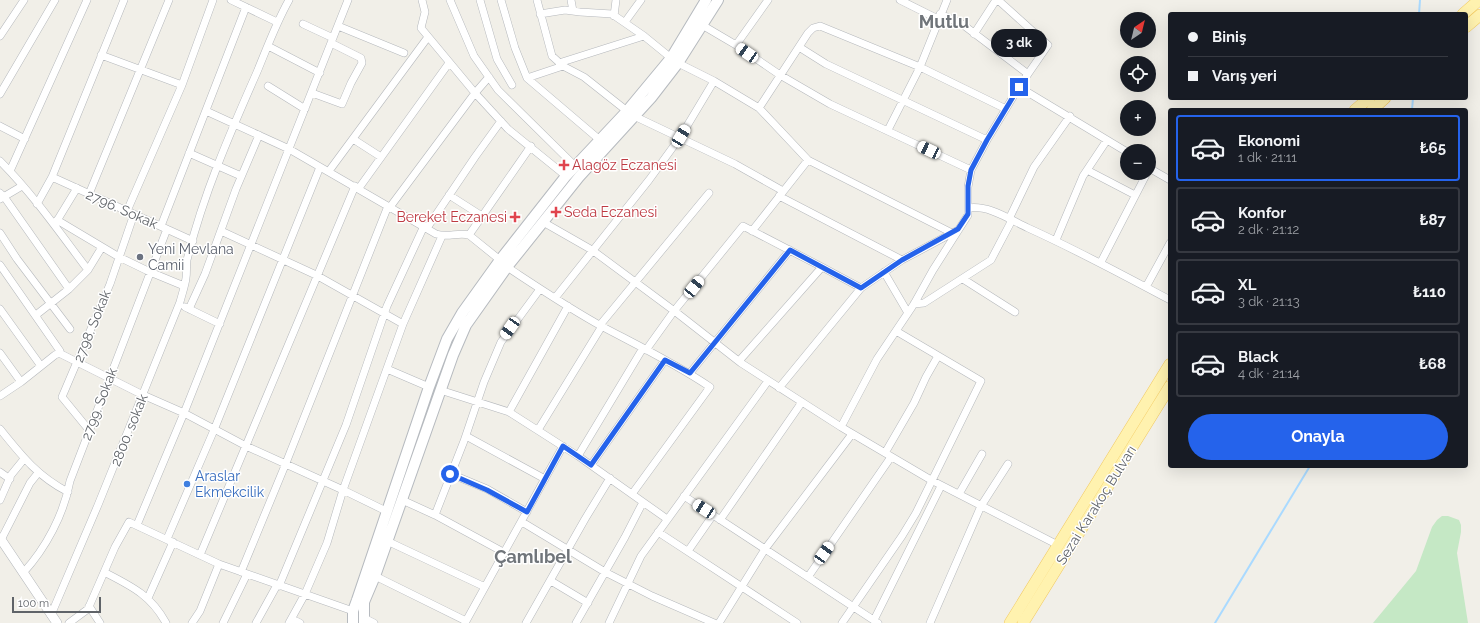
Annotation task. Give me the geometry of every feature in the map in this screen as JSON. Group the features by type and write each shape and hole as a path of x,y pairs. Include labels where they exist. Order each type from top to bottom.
{"main road":[{"path":"675,60 706,0"},
{"path":"353,623 353,611 429,387 447,339 462,313 504,264 543,222 578,177 675,60 702,25 718,0"},
{"path":"1465,12 1476,3"},
{"path":"1468,25 1480,15"},
{"path":"1357,108 1367,100"},
{"path":"1374,108 1383,100"},
{"path":"364,621 364,602 375,576 440,390 466,326 504,264 566,176 600,141 630,114"},
{"path":"1010,623 1168,367"},
{"name":"Sezai Karakoç Bulvarı","path":"1023,623 1168,389"}],"street":[{"path":"0,36 24,0"},
{"path":"0,94 55,0"},
{"path":"10,171 87,0"},
{"path":"37,204 52,177 124,0"},
{"path":"90,194 169,0"},
{"name":"2798. Sokak","path":"89,430 62,397 110,284 131,212 182,85 213,0"},
{"path":"231,0 277,22"},
{"name":"2800. sokak","path":"54,619 84,540 180,304 186,278 187,262 217,166 277,22 289,0"},
{"path":"137,526 220,324 348,0"},
{"path":"422,0 425,12 421,28 449,63 508,129 531,146 566,176"},
{"path":"450,0 474,56 498,90 575,166"},
{"path":"480,0 497,59 512,85"},
{"path":"501,0 515,48 527,78 600,141"},
{"path":"536,0 552,56 561,64 584,77 630,114 735,164 781,194 902,260"},
{"path":"571,0 573,11"},
{"path":"614,16 616,0"},
{"path":"625,22 641,0"},
{"path":"736,45 768,0"},
{"path":"900,0 939,17 962,24 1028,74"},
{"path":"888,130 920,67 947,0"},
{"path":"841,427 877,359 914,304 955,231 968,214 968,186 971,170 1019,87 1048,45 997,0 974,34"},
{"name":"2799. Sokak","path":"23,573 51,534 64,505 70,480 150,272 189,153 246,7"},
{"path":"540,14 565,10 612,14 625,22 675,60 759,108 808,160 955,231"},
{"path":"303,24 363,60 342,104 312,92"},
{"path":"702,25 736,45 780,75 830,104 971,170"},
{"path":"338,26 404,52"},
{"path":"759,108 813,28 820,26 920,67 1006,109"},
{"path":"527,78 561,64 644,36"},
{"path":"328,171 428,37"},
{"path":"268,46 320,73"},
{"path":"799,47 826,64 903,99 987,140"},
{"path":"102,55 182,85"},
{"path":"200,555 357,187 381,157 449,63"},
{"path":"223,623 389,206 475,93 489,77"},
{"path":"555,298 649,180 679,138 714,81"},
{"path":"268,86 305,110"},
{"path":"1019,87 1070,116 1120,148"},
{"path":"206,111 289,149 442,236 462,233 469,235 504,264 540,289 601,326 690,373 710,387 632,494"},
{"path":"914,304 924,303 991,260 1011,220 1034,167 1070,116"},
{"path":"256,623 278,585 323,481 346,425 384,314 425,227 501,121"},
{"path":"0,126 25,138"},
{"path":"189,309 221,231 241,176 259,135"},
{"path":"353,139 381,157"},
{"path":"1056,240 1083,176 1107,140"},
{"path":"469,235 531,146"},
{"path":"189,153 241,176"},
{"path":"752,230 808,160"},
{"path":"0,161 37,204 56,223 88,270"},
{"path":"148,598 320,167"},
{"path":"1087,170 1135,195"},
{"path":"1156,173 1168,179"},
{"name":"2796. Sokak","path":"52,177 193,240"},
{"path":"1101,262 1143,180"},
{"path":"22,186 1,196 69,289"},
{"path":"56,223 77,188"},
{"path":"538,430 601,326 709,192"},
{"path":"449,195 482,216"},
{"path":"968,208 978,207 1056,240 1101,262 1168,299"},
{"path":"543,222 592,250 739,361 852,434 941,486 1058,545"},
{"path":"56,223 119,257 184,286"},
{"path":"578,456 645,349 743,226 861,288"},
{"path":"221,231 318,276 403,324"},
{"path":"779,388 861,288 902,260 955,231"},
{"path":"0,233 17,259 70,329"},
{"path":"300,623 291,621 305,594 327,543 343,490 388,370 403,324 442,236"},
{"path":"36,315 69,289 88,270 102,247"},
{"path":"1146,287 1168,247"},
{"path":"690,373 790,250"},
{"path":"0,265 60,350 61,354"},
{"path":"739,361 822,267"},
{"path":"884,272 908,313"},
{"path":"963,279 1015,312"},
{"path":"435,515 501,342 540,289"},
{"path":"180,304 220,324"},
{"path":"509,412 568,306"},
{"path":"0,309 41,366"},
{"path":"842,623 902,536 916,513 981,380 896,331"},
{"path":"0,353 21,382"},
{"path":"0,396 21,382 55,355 61,354 143,395 184,413 246,446 286,463 386,511"},
{"path":"808,577 888,455 926,377 938,356"},
{"path":"591,465 665,360"},
{"path":"388,370 429,387"},
{"path":"609,623 641,556 768,381"},
{"path":"440,390 509,412 578,456 667,520"},
{"path":"688,551 717,517 802,402"},
{"path":"0,429 24,459 38,473 53,484 68,492"},
{"path":"720,623 741,586 765,549 852,434"},
{"path":"466,436 545,479"},
{"path":"375,576 465,622 505,553 563,446"},
{"path":"959,494 982,454"},
{"path":"0,500 10,479 24,459"},
{"path":"930,623 981,506 1008,464"},
{"path":"0,472 10,479"},
{"path":"38,473 30,483 1,539 54,619"},
{"path":"450,474 487,490 527,512"},
{"path":"526,623 610,478"},
{"path":"684,496 876,622 941,486"},
{"path":"402,500 435,515 505,553"},
{"path":"576,623 606,572 643,502"},
{"path":"69,623 89,606 129,522 219,564 353,611"},
{"path":"522,522 628,584 714,623"},
{"path":"658,532 797,623"},
{"path":"387,541 485,587"},
{"path":"192,623 200,611 219,564"},
{"path":"104,572 132,586 148,598 159,611 166,623"},
{"path":"550,581 588,603"},
{"path":"89,606 100,623"},
{"path":"364,621 374,623"}],"green space":[{"path":"1442,516 1448,516 1459,520 1461,525 1457,553 1468,623 1373,623 1416,571 1432,527"}],"waterway":[{"path":"1419,12 1420,0"},
{"path":"1412,108 1413,100"},
{"path":"1215,623 1309,468"}],"place":[{"name":"Alagöz Eczanesi","path":"564,165"},
{"name":"Seda Eczanesi","path":"556,212"},
{"name":"Bereket Eczanesi","path":"515,217"},
{"name":"Yeni Mevlana Camii","path":"140,257"},
{"name":"Araslar Ekmekcilik","path":"187,484"}],"district":[{"name":"Mutlu","path":"944,21"},
{"name":"Çamlıbel","path":"533,556"}],"route":[{"path":"450,474 487,490 527,512 563,446 591,465 665,360 690,373 790,250 861,288 902,260 958,229 968,214 968,186 971,170 1019,87"}]}
